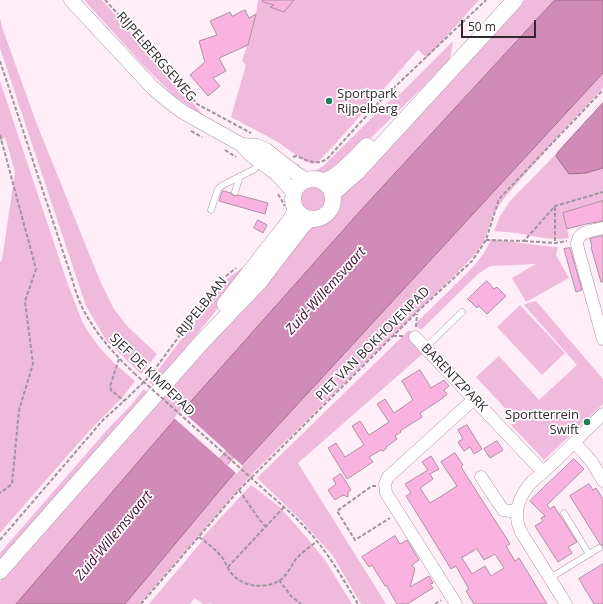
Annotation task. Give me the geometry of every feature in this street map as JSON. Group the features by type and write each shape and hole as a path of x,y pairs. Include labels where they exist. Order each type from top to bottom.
{"main road":[{"path":"328,188 357,172 515,0"},
{"path":"317,179 328,188 333,199 330,210 326,215 315,219 296,213 293,204 294,192 301,183 306,180 317,179"},
{"name":"RIJPELBAAN","path":"0,571 201,343 260,281 303,225 296,213"}],"street":[{"name":"RIJPELBERGSEWEG","path":"74,1 152,87 167,100 183,112 242,145 259,162 287,163"},
{"name":"RIJPELBERGSEWEG","path":"242,145 257,146 266,150 287,163 298,175 306,180"},
{"name":"RIJPELBERGSEWEG","path":"287,163 294,192"},
{"path":"603,228 586,232 577,240 577,245 603,340"},
{"name":"BARENTZPARK","path":"415,337 543,472"},
{"path":"456,604 386,493 385,484 388,477 474,399"},
{"path":"566,604 521,532 517,512 526,487 603,414"},
{"path":"574,442 592,462 603,480"},
{"path":"481,477 503,510 517,512"}],"lane":[{"path":"211,210 218,189 254,169 259,162"},
{"path":"235,192 240,176"},
{"path":"425,348 462,312"},
{"path":"564,513 589,554"},
{"path":"550,578 599,548"}],"path":[{"name":"RIJPELBERGSEWEG","path":"105,0 169,69 197,104 251,133"},
{"path":"296,213 284,204 272,184 287,163 296,156 315,163 322,162 327,159 379,102 486,0"},
{"name":"SJEF DE KIMPEPAD","path":"0,61 81,305 97,332 119,359 284,507 317,541 338,570 358,604"},
{"name":"PIET VAN BOKHOVENPAD","path":"141,604 239,490 417,312 472,261 486,240 499,198 603,90"},
{"path":"0,134 36,268 24,301 33,364 19,410 12,484 0,493"},
{"path":"524,241 555,206 603,192"},
{"path":"555,206 556,243"},
{"path":"486,240 556,243 577,240"},
{"name":"RIJPELBAAN","path":"0,540 103,420 149,377 220,281 237,267"},
{"path":"119,359 110,386 111,390 124,401"},
{"path":"385,484 372,486 337,511 355,540 398,513"},
{"path":"239,490 266,527"},
{"path":"228,567 284,507"},
{"path":"199,537 215,550 233,575 243,583 255,586 269,584 279,580 285,575 297,558 317,541"},
{"path":"279,580 291,596 301,604"}],"shaded area":[{"path":"84,0 102,0 206,118 174,96 142,64"},
{"name":"Sportpark Rijpelberg","path":"258,0 479,0 427,58 418,50 337,142 318,162 312,164 305,161 276,141 231,117 246,65 242,61 248,45"},
{"path":"525,0 555,0 362,209 169,426 16,604 0,604 0,581 313,224 326,219 333,213 337,204 337,199"},
{"path":"0,18 36,122 101,283 114,309 128,327 157,354 141,374 106,340 86,306 0,48"},
{"path":"453,41 450,59 343,165 318,176 308,177 292,167 298,164 304,170 314,171 323,166 395,95 397,97"},
{"path":"603,73 603,88 505,197 494,213 484,241 477,252 252,474 140,604 125,604 236,471"},
{"path":"0,81 67,282 82,321 99,347 114,363 135,381 123,397 91,429 0,533 0,262 2,260 15,172 5,137 0,142"},
{"path":"558,152 556,156 586,173 603,168 603,205 564,216 569,238 550,239 494,231 500,216 510,201"},
{"path":"313,186 323,190 327,200 323,210 313,214 303,210 299,200 303,190"},
{"path":"491,239 558,247 556,255 569,278 526,302 512,278 536,264 490,266 478,274 421,330 415,324 475,265"},
{"path":"263,252 154,386 149,382 227,279"},
{"path":"536,301 603,379 603,404 544,460 511,425 516,420 476,377 499,356 539,400 577,365 524,305"},
{"path":"520,305 565,353 542,375 497,327"},
{"path":"409,330 422,344 426,351 298,463 386,604 361,604 333,556 301,520 257,478"},
{"path":"144,389 148,393 0,565 0,553"},
{"path":"251,485 280,507 307,538 325,560 352,604 203,604 195,598 190,604 149,604 203,540 201,539"}],"water":[{"name":"Zuid-Willemsvaart","path":"555,0 603,0 603,73 236,471 125,604 16,604 169,426 362,209"},
{"path":"603,103 603,168 586,173 569,174 556,156"}],"pier":[{"path":"181,410 243,466 237,474 174,418"}],"building":[{"path":"263,0 294,0 284,12 270,7 274,5 263,2"},
{"path":"245,10 249,18 256,14 248,45 219,58 226,71 213,78 220,86 208,96 190,75 205,62 199,41 217,35 210,21 230,12 232,16"},
{"path":"223,191 231,193 234,196 238,195 268,203 265,214 219,201"},
{"path":"603,201 603,221 567,229 563,213"},
{"path":"258,220 267,225 263,233 254,228"},
{"path":"603,236 603,282 601,282 590,239"},
{"path":"570,248 582,290 576,292 564,249"},
{"path":"487,281 494,289 497,287 506,296 487,314 479,306 477,308 468,299"},
{"path":"420,370 431,388 444,380 449,386 444,390 447,395 420,413 422,417 400,431 401,432 395,436 397,439 386,447 386,449 383,451 381,450 369,457 373,462 347,479 328,448 336,443 345,457 364,445 352,426 360,421 369,435 389,422 377,404 385,399 394,413 413,400 402,381"},
{"path":"467,425 482,449 474,454 470,447 464,451 458,442 463,439 458,430"},
{"path":"497,441 503,450 490,458 484,449"},
{"path":"227,451 234,457 226,466 220,459"},
{"path":"455,453 463,465 461,467 510,544 506,546 515,561 519,558 547,604 474,604 466,591 469,589 456,566 451,569 406,496 411,493 405,484 428,470 422,462 431,456 439,469 430,474 433,479 420,488 430,503 457,486 441,462","holes":["477,549 484,560 495,554 504,568 491,576 485,566 472,574 462,558"]},
{"path":"574,459 584,469 547,505 550,509 554,506 577,542 568,547 572,553 558,562 535,526 543,521 541,518 545,516 530,501"},
{"path":"341,474 351,490 348,492 348,497 343,495 335,500 328,490 336,484 333,479"},
{"path":"589,484 593,490 596,488 603,499 603,546 600,544 570,496"},
{"path":"395,536 400,544 407,540 419,560 412,565 415,569 410,587 429,576 433,583 430,584 433,588 407,604 397,604 372,565 369,567 362,557"},
{"path":"603,564 603,604 594,604 579,579"}],"place":[{"name":"Sportpark Rijpelberg","path":"329,101"},
{"name":"Sportterrein Swift","path":"587,422"}]}
